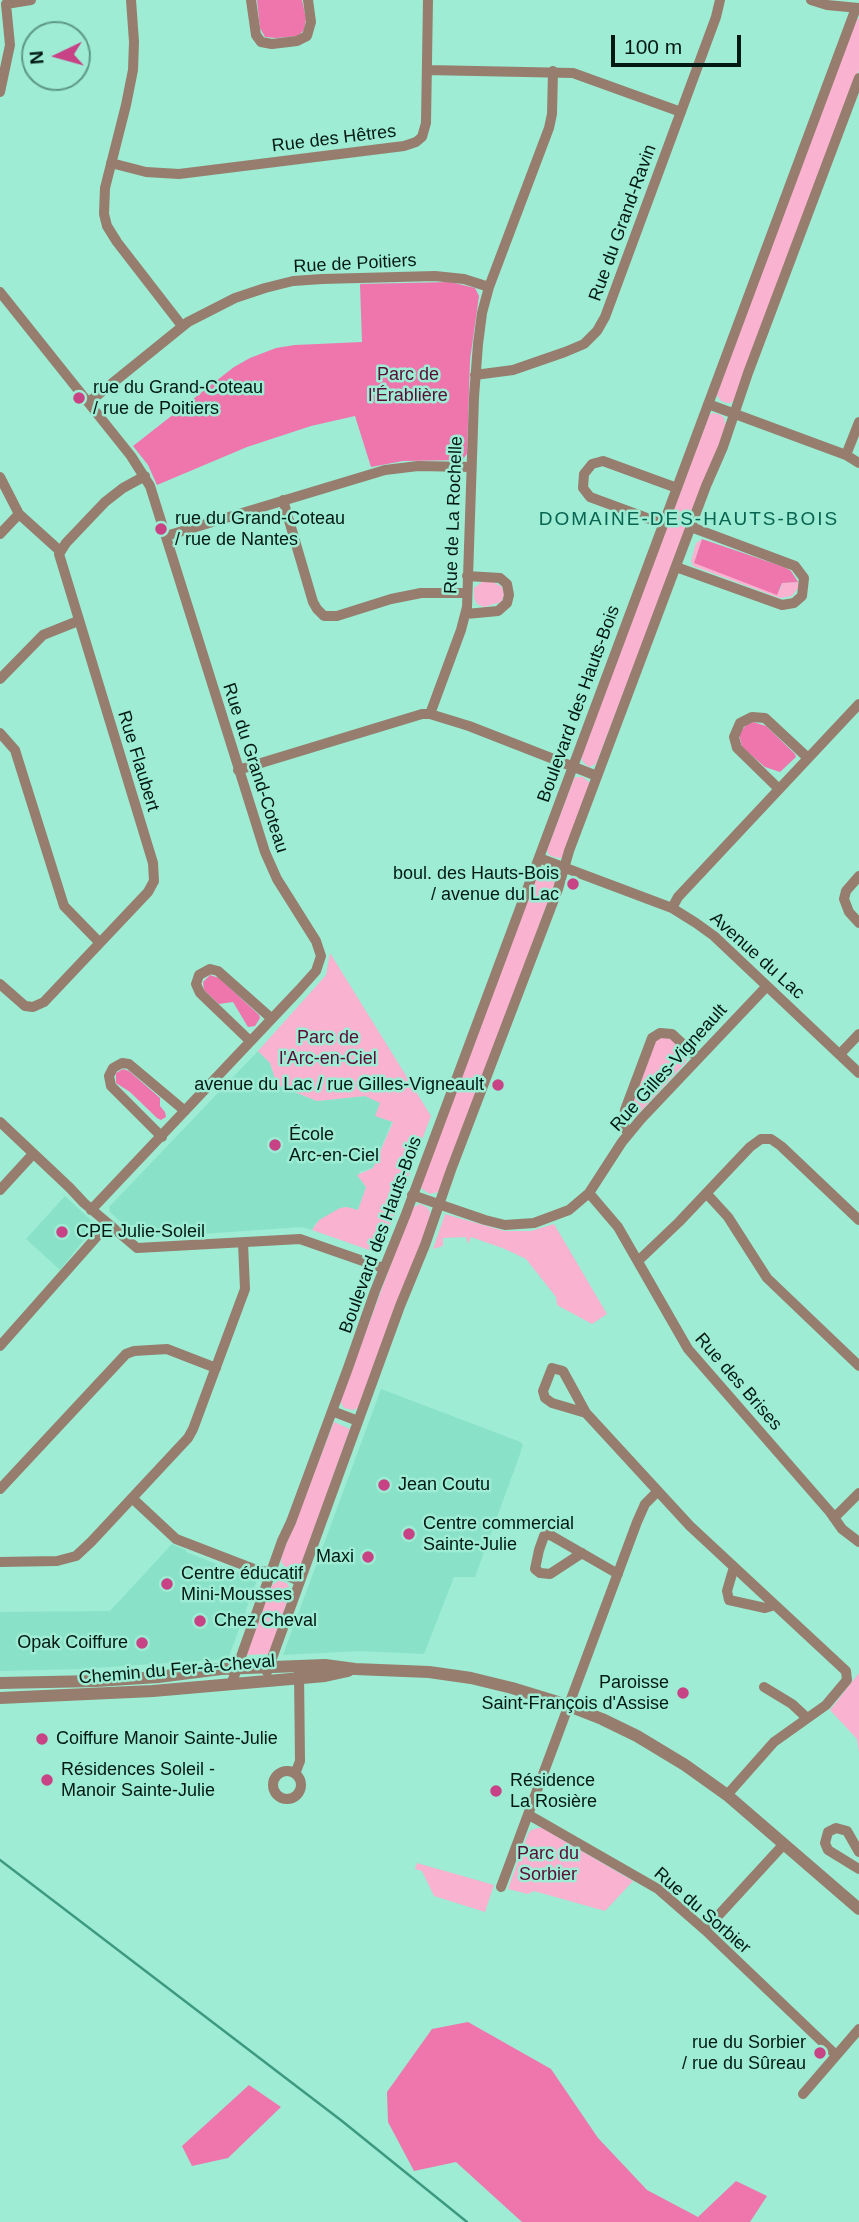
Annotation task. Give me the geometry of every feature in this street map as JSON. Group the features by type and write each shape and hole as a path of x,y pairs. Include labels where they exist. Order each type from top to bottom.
{"street":[{"path":"0,92 10,45 6,4 30,0"},
{"path":"131,0 134,42 132,70 104,193 104,214 107,226 117,242 183,326"},
{"path":"251,0 256,35 261,41 272,44 297,41 307,36 311,22 308,0"},
{"name":"Rue des Hêtres","path":"111,163 152,173 179,174 410,145 420,140 425,130 428,0"},
{"name":"Rue du Grand-Ravin","path":"475,375 513,370 557,355 583,344 597,331 605,317 716,18 720,0"},
{"path":"811,0 827,5 857,8"},
{"name":"Boulevard des Hauts-Bois","path":"231,1685 383,1268 857,8"},
{"path":"427,70 554,71 587,77 681,112"},
{"name":"Rue de La Rochelle","path":"430,714 466,614 470,467 480,328 489,287 549,128 554,71"},
{"path":"264,1681 597,776 859,78"},
{"name":"Rue de Poitiers","path":"89,402 183,326 235,298 265,288 293,281 321,279 435,276 464,279 489,287"},
{"name":"Rue du Grand-Coteau","path":"0,292 135,461 152,490 255,825 274,872 316,941 321,956 316,971 91,1210"},
{"path":"708,404 846,455 859,463"},
{"path":"846,455 859,422"},
{"path":"663,524 590,496 583,488 582,477 592,464 603,461 677,488"},
{"path":"166,536 394,468 470,467"},
{"path":"0,477 19,514 60,551 111,497 145,476"},
{"path":"283,500 313,602 324,616 337,616 391,599 421,593 467,593"},
{"path":"0,534 19,514"},
{"path":"676,567 782,605 794,603 802,596 804,578 795,566 691,527"},
{"name":"Rue Flaubert","path":"0,984 29,1007 44,1002 148,892 154,881 155,873 78,621 60,551"},
{"path":"466,614 498,611 507,603 509,595 507,584 500,578 467,576"},
{"path":"0,679 37,639 51,630 78,621"},
{"path":"672,908 678,897 859,704"},
{"path":"238,770 402,719 430,714 597,776"},
{"path":"779,789 737,748 735,735 740,723 749,718 764,718 808,758"},
{"path":"0,733 15,750 62,902 66,910 100,943"},
{"name":"Avenue du Lac","path":"538,858 672,908 711,933 859,1073"},
{"path":"859,876 844,897 846,909 859,923"},
{"path":"250,1041 200,993 196,984 199,975 210,969 218,971 271,1018"},
{"name":"Rue Gilles-Vigneault","path":"412,1195 490,1222 512,1225 525,1225 566,1212 589,1193 628,1133 767,986"},
{"path":"628,1133 623,1124 626,1106 652,1038 660,1033 672,1034 698,1058"},
{"path":"839,1055 859,1034"},
{"path":"162,1137 111,1086 109,1076 113,1068 122,1063 129,1064 184,1111"},
{"path":"0,1122 132,1246 141,1249 304,1239 383,1268"},
{"path":"638,1261 707,1194 755,1142 769,1138 781,1146 859,1220"},
{"path":"0,1190 33,1154"},
{"name":"Rue des Brises","path":"589,1193 616,1223 688,1349 844,1531 859,1542"},
{"path":"707,1194 728,1217 767,1278 859,1366"},
{"path":"0,1346 107,1224"},
{"path":"0,1562 57,1561 72,1558 91,1542 190,1436 245,1289 243,1243"},
{"path":"0,1489 118,1361 129,1353 167,1349 216,1368"},
{"path":"586,1413 552,1403 544,1397 543,1391 552,1368 565,1374 586,1413 690,1526 842,1665 847,1674 845,1682 822,1709 774,1742 727,1795"},
{"path":"332,1411 358,1421"},
{"path":"500,1887 643,1508 658,1491"},
{"path":"834,1518 859,1493"},
{"path":"132,1498 176,1539 259,1571 280,1573 300,1581"},
{"path":"582,1553 550,1574 540,1573 535,1569 546,1535 582,1553 618,1574"},
{"path":"734,1567 727,1591 729,1600 765,1608 775,1605"},
{"name":"Chemin du Fer-à-Cheval","path":"0,1698 73,1696 231,1685 264,1681 325,1664 355,1669 410,1670 460,1676 512,1688 569,1706 613,1724 654,1746 727,1795 859,1909"},
{"name":"Chemin du Fer-à-Cheval","path":"0,1683 96,1681 235,1668 269,1667 299,1672"},
{"path":"295,1774 300,1761 299,1672"},
{"path":"764,1687 792,1704 807,1718"},
{"name":"Rue du Sorbier","path":"529,1815 650,1884 705,1930 836,2055"},
{"path":"859,1852 847,1831 836,1828 828,1832 825,1843 828,1850 859,1869"},
{"path":"705,1930 784,1844"},
{"path":"803,2094 859,2029"}],"shaded area":[{"name":"École Arc-en-Ciel","path":"258,1051 270,1063 277,1085 317,1101 365,1096 397,1109 373,1168 359,1172 366,1187 358,1210 344,1207 315,1224 312,1230 302,1227 143,1238 135,1235 110,1212 109,1207"},
{"name":"CPE Julie-Soleil","path":"65,1196 95,1226 60,1270 26,1239"},
{"path":"381,1389 523,1444 475,1577 454,1577 424,1654 360,1651 283,1655"},
{"path":"172,1544 257,1580 228,1659 80,1669 0,1671 0,1612 110,1611"}],"green space":[{"path":"257,0 302,0 306,19 304,30 298,36 265,37 260,28"},
{"path":"859,18 859,70 736,398 731,403 721,401 716,394 855,22"},
{"name":"Parc de l'Érablière","path":"450,282 475,288 479,296 470,360 467,454 462,460 403,461 371,467 355,416 311,426 247,447 157,485 148,465 133,446 234,367 250,358 276,348 295,345 362,342 360,284"},
{"path":"713,413 724,418 726,427 596,764 589,767 581,757 709,415"},
{"path":"702,539 694,563 780,590 782,583 798,582 798,588 792,596 780,598 693,566 691,561 696,543"},
{"path":"702,539 784,567 791,571 798,582 782,583 777,595 694,563"},
{"path":"482,582 493,582 502,587 504,595 501,602 484,607 477,604 474,588"},
{"path":"753,722 766,726 795,754 796,757 780,772 765,767 742,747 739,734 746,725"},
{"path":"583,777 590,783 564,855 561,858 554,857 549,855 547,850 574,778"},
{"path":"541,869 553,872 554,885 442,1188 430,1194 422,1189 421,1185 537,871"},
{"name":"Parc de l'Arc-en-Ciel","path":"330,953 431,1116 381,1249 372,1251 312,1230 319,1220 340,1208 358,1210 366,1187 357,1175 373,1168 393,1122 375,1116 380,1103 365,1096 317,1101 277,1085 270,1063 258,1051 326,975"},
{"path":"210,975 219,978 259,1015 255,1026 248,1027 233,1002 219,1004 204,990 203,982"},
{"path":"662,1037 671,1039 684,1051 686,1062 634,1116 630,1111 654,1042"},
{"path":"123,1069 129,1071 160,1098 160,1106 166,1117 161,1120 157,1118 130,1092 116,1083 116,1073"},
{"path":"420,1204 428,1208 429,1221 358,1408 344,1408 340,1401 410,1213 412,1208"},
{"path":"445,1214 504,1231 531,1231 554,1224 607,1314 592,1324 557,1305 556,1297 526,1259 505,1249 471,1237 468,1244 466,1237 443,1238 443,1246 433,1249"},
{"path":"334,1422 350,1429 301,1565 295,1570 288,1570 281,1562 282,1555"},
{"path":"280,1580 288,1584 290,1592 269,1654 245,1655 272,1585"},
{"path":"859,1673 859,1753 857,1739 830,1710"},
{"name":"Parc du Sorbier","path":"538,1828 633,1881 605,1911 534,1891 528,1894 508,1889 528,1834"},
{"path":"417,1863 494,1885 485,1912 434,1896 422,1871 415,1869"},
{"path":"468,2022 551,2069 598,2138 647,2190 698,2217 736,2181 767,2196 750,2222 522,2222 456,2162 414,2171 388,2122 387,2092 432,2029"},
{"path":"249,2085 281,2107 228,2158 192,2166 182,2146"}],"waterway":[{"path":"0,1860 342,2121 467,2222"}],"place":[{"name":"rue du Grand-Coteau / rue de Poitiers","path":"79,398"},
{"name":"rue du Grand-Coteau / rue de Nantes","path":"161,529"},
{"name":"boul. des Hauts-Bois / avenue du Lac","path":"573,884"},
{"name":"avenue du Lac / rue Gilles-Vigneault","path":"498,1085"},
{"name":"École Arc-en-Ciel","path":"275,1145"},
{"name":"CPE Julie-Soleil","path":"62,1232"},
{"name":"Jean Coutu","path":"384,1485"},
{"name":"Centre commercial Sainte-Julie","path":"409,1534"},
{"name":"Maxi","path":"368,1557"},
{"name":"Centre éducatif Mini-Mousses","path":"167,1584"},
{"name":"Chez Cheval","path":"200,1621"},
{"name":"Opak Coiffure","path":"142,1643"},
{"name":"Paroisse Saint-François d'Assise","path":"683,1693"},
{"name":"Coiffure Manoir Sainte-Julie","path":"42,1739"},
{"name":"Résidences Soleil - Manoir Sainte-Julie","path":"47,1780"},
{"name":"Résidence La Rosière","path":"496,1791"},
{"name":"rue du Sorbier / rue du Sûreau","path":"820,2053"}],"district":[{"name":"DOMAINE-DES-HAUTS-BOIS","path":"689,520"}]}
